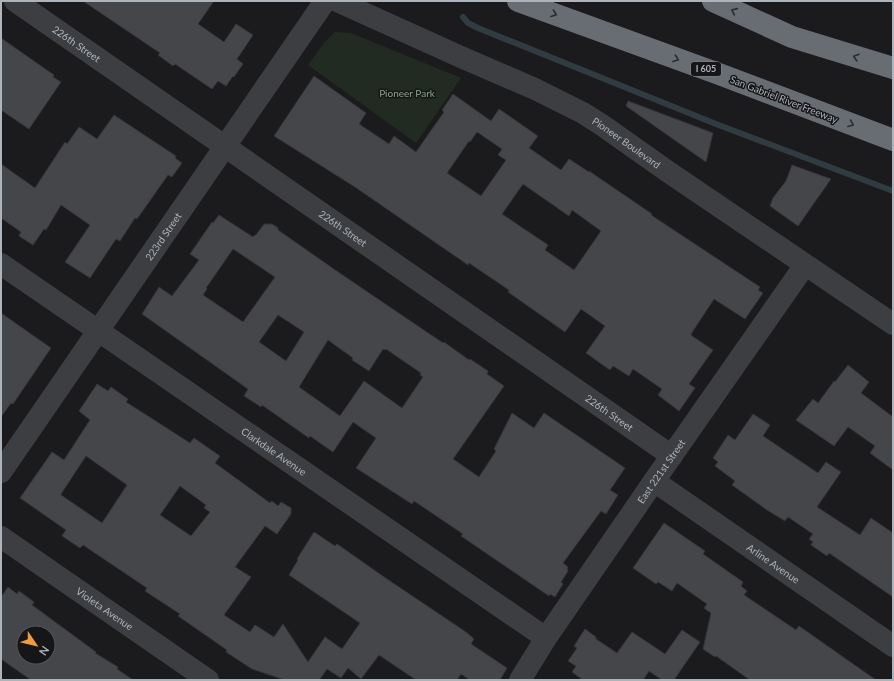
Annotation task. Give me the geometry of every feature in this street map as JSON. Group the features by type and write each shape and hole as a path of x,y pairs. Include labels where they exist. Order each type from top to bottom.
{"highway":[{"name":"San Gabriel River Freeway","path":"518,1 893,140"},
{"path":"712,1 792,37 893,68"}],"street":[{"name":"226th Street","path":"15,1 672,456"},
{"name":"223rd Street","path":"1,472 325,1"},
{"name":"Pioneer Boulevard","path":"337,1 454,54 535,88 602,124 805,265 893,324"},
{"name":"Clarkdale Avenue","path":"1,264 546,638"},
{"name":"East 221st Street","path":"522,679 546,638 805,265"},
{"name":"Arline Avenue","path":"654,482 893,646"},
{"name":"Violeta Avenue","path":"1,537 208,680"}],"green space":[{"name":"Pioneer Park","path":"335,32 351,33 461,78 416,143 308,65 324,43"}],"building":[{"path":"83,1 214,1 198,24 224,42 236,24 253,35 237,59 243,64 234,77 233,76 226,86 218,81 212,89 175,64 173,66 158,55 160,53"},
{"path":"1,38 54,75 53,77 61,82 29,129 1,110"},
{"path":"314,76 366,113 359,124 389,144 394,136 416,152 444,112 442,110 453,94 491,121 499,109 538,136 529,148 561,170 569,159 589,171 652,214 651,215 760,287 758,290 763,293 745,319 714,299 691,334 713,350 689,384 695,388 679,411 658,395 662,389 633,369 629,376 613,366 610,370 586,353 605,326 581,309 565,332 508,292 509,290 469,263 468,265 355,187 274,136","holes":["477,132 502,149 498,155 506,160 481,196 447,173","523,184 569,216 572,210 601,231 574,270 545,250 548,245 502,214"]},
{"path":"628,101 713,133 706,162 626,106"},
{"path":"114,115 176,156 175,158 182,163 172,177 168,175 137,219 135,218 120,241 116,239 90,278 65,262 90,225 61,205 46,230 44,229 33,245 19,236 21,232 1,218 1,164 35,188 65,142 67,144 79,127 97,139"},
{"path":"792,165 831,179 798,226 770,206 773,198 786,181"},
{"path":"219,215 253,237 264,224 272,224 278,228 278,230 341,274 443,343 444,342 469,360 470,359 488,371 487,374 504,386 453,459 479,477 496,451 494,449 512,413 534,428 544,413 625,468 610,490 618,495 606,514 601,511 563,563 568,567 568,571 561,582 563,584 555,597 550,594 549,596 461,536 463,534 414,501 412,504 356,468 376,438 353,422 333,452 310,436 309,438 262,405 261,407 244,396 248,389 142,314 159,287 172,296 199,260 190,254 212,222 213,223","holes":["233,249 275,277 243,322 203,295 207,289 206,288","278,315 304,332 286,361 259,342","328,340 353,358 352,360 369,371 383,349 386,349 421,373 420,375 423,377 402,408 364,381 340,416 299,387"]},
{"path":"1,313 51,348 13,404 11,403 1,417"},
{"path":"848,365 869,382 861,393 893,417 893,470 870,453 875,446 848,427 834,446 796,420 813,399 818,403"},
{"path":"97,384 108,391 111,387 128,399 126,402 190,443 194,438 220,456 215,463 270,503 272,501 278,506 281,502 291,508 291,514 277,534 265,526 235,567 251,577 224,615 250,632 255,625 274,637 283,624 308,662 325,637 342,649 360,623 289,575 314,532 335,546 337,544 466,632 474,639 471,644 507,668 500,680 470,680 461,674 457,680 416,680 379,655 361,679 348,668 341,678 327,669 320,679 321,680 285,680 252,669 226,652 227,650 178,616 180,614 145,591 147,588 83,545 80,548 62,536 66,530 20,498 52,452 64,460 90,420 79,411","holes":["86,456 127,485 102,523 61,495","180,486 206,505 204,508 210,512 191,536 160,515"]},
{"path":"753,414 770,425 763,436 818,473 826,462 841,472 817,507 860,535 871,518 893,533 893,597 829,553 827,556 811,545 813,542 809,539 813,534 788,517 785,521 767,510 732,485 735,481 715,466 718,462 713,458 728,435 735,440"},
{"path":"664,523 705,551 703,554 743,582 741,586 747,591 744,595 796,630 799,626 876,680 750,680 716,656 715,657 703,649 711,613 704,608 707,604 677,583 672,591 658,582 656,584 633,568"},
{"path":"8,587 17,594 19,591 34,602 32,605 96,652 95,653 118,667 117,669 133,680 31,680 1,659 1,597"},
{"path":"585,629 596,637 596,639 617,653 632,632 665,654 682,630 700,642 674,680 662,680 649,671 643,680 583,680 572,672 576,666 568,661 577,648 574,646"}],"waterway":[{"path":"463,17 468,23 478,28 716,124 893,191"}]}
